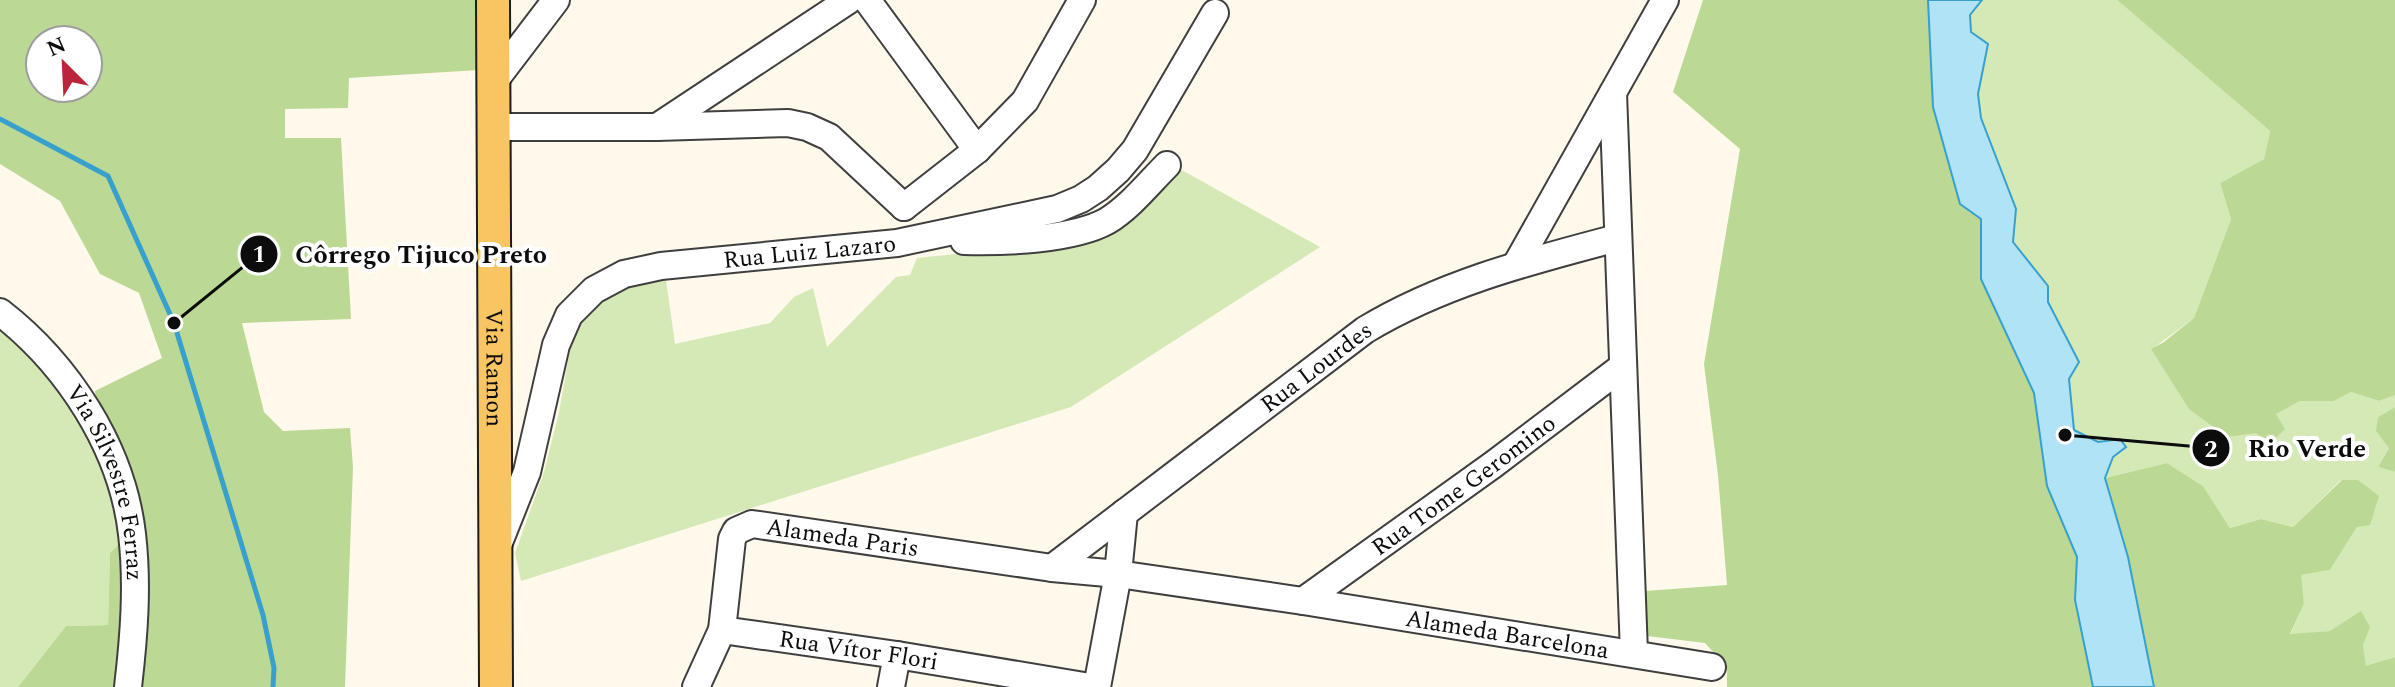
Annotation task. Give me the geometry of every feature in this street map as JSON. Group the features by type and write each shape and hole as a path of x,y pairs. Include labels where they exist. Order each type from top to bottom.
{"main road":[{"name":"Via Ramon","path":"493,0 496,687"}],"street":[{"path":"495,80 556,0"},
{"path":"657,127 849,0"},
{"path":"867,0 977,150"},
{"path":"904,207 977,150 1025,101 1082,0"},
{"path":"1516,265 1665,0"},
{"name":"Rua Luiz Lazaro","path":"494,556 527,472 556,345 569,315 594,290 624,274 661,266 909,241 1057,209 1081,199 1118,170 1135,150 1215,13"},
{"path":"1613,93 1634,653"},
{"path":"495,127 788,123 807,127 829,137 904,207 909,241 991,242 1086,230 1107,221 1127,205 1167,165"},
{"name":"Rua Lourdes","path":"1052,568 1365,330 1400,308 1516,265 1617,238"},
{"name":"Via Silvestre Ferraz","path":"0,312 28,334 88,409 123,492 135,570 135,625 128,687"},
{"name":"Rua Tome Geromino","path":"1303,601 1494,464 1622,367"},
{"path":"1097,687 1118,574 1124,513"},
{"name":"Alameda Paris","path":"696,687 722,630 732,539 736,531 752,524 1052,568 1118,574"},
{"name":"Alameda Barcelona","path":"1118,574 1712,667"},
{"name":"Rua Vítor Flori","path":"722,630 1090,687"},
{"path":"891,687 897,655"}],"green space":[{"path":"0,0 479,0 479,70 349,78 348,108 285,109 285,138 341,138 351,319 242,323 264,412 283,431 350,428 353,467 345,687 138,687 141,649 95,391 162,358 139,293 100,274 60,201 0,164"},
{"path":"1703,0 1928,0 1933,107 1960,204 1981,219 1981,279 2034,393 2047,486 2077,557 2075,600 2093,687 1727,687 1727,667 1705,643 1647,636 1645,591 1727,585 1718,475 1704,364 1740,149 1673,92"},
{"path":"1982,0 2117,0 2270,131 2264,159 2220,183 2231,219 2194,318 2152,349 2275,414 2300,401 2334,401 2351,392 2379,401 2395,395 2395,407 2378,417 2389,448 2378,467 2395,472 2395,657 2366,667 2363,645 2330,631 2290,635 2304,604 2300,575 2330,570 2357,527 2341,480 2293,527 2261,519 2230,528 2203,486 2167,463 2105,478 2120,439 2098,442 2074,430 2069,379 2079,362 2048,302 2048,286 2013,242 2016,208 1981,118 1978,93 1987,45 1971,32 1970,15"},
{"path":"2117,0 2395,0 2395,395 2379,401 2351,392 2334,401 2300,401 2276,414 2285,429 2269,445 2256,433 2227,437 2189,409 2151,349 2194,318 2231,219 2220,183 2264,159 2270,131"},
{"path":"1178,168 1320,247 1071,407 521,581 515,553 544,472 559,412 572,338 586,311 608,290 665,273 675,344 770,323 794,297 813,288 827,347 896,277 910,275 917,258 1074,242"},
{"path":"0,321 22,341 100,447 126,537 110,553 108,625 66,626 18,687 0,687"},
{"path":"2395,407 2395,472 2378,467 2389,448 2376,431 2378,417"},
{"path":"2167,463 2203,486 2230,528 2261,519 2293,527 2342,480 2358,480 2379,496 2370,525 2357,527 2330,570 2301,575 2304,604 2290,634 2330,631 2361,611 2370,627 2363,645 2366,666 2395,657 2395,687 2154,687 2128,557 2105,478"},
{"path":"126,537 121,687 18,687 66,626 108,625 110,553"}],"water":[{"path":"1928,0 1982,0 1970,15 1971,32 1988,44 1978,94 1981,118 2016,209 2013,242 2048,286 2048,302 2079,362 2069,379 2074,430 2098,442 2120,439 2126,447 2113,457 2105,478 2128,557 2154,687 2093,687 2075,600 2077,557 2047,486 2034,393 1981,279 1981,219 1960,204 1933,107"}],"waterway":[{"path":"0,119 108,176 174,323 263,615 274,668 273,687"}],"place":[{"name":"Côrrego Tijuco Preto","path":"174,323"},
{"name":"Rio Verde","path":"2065,435"}]}
